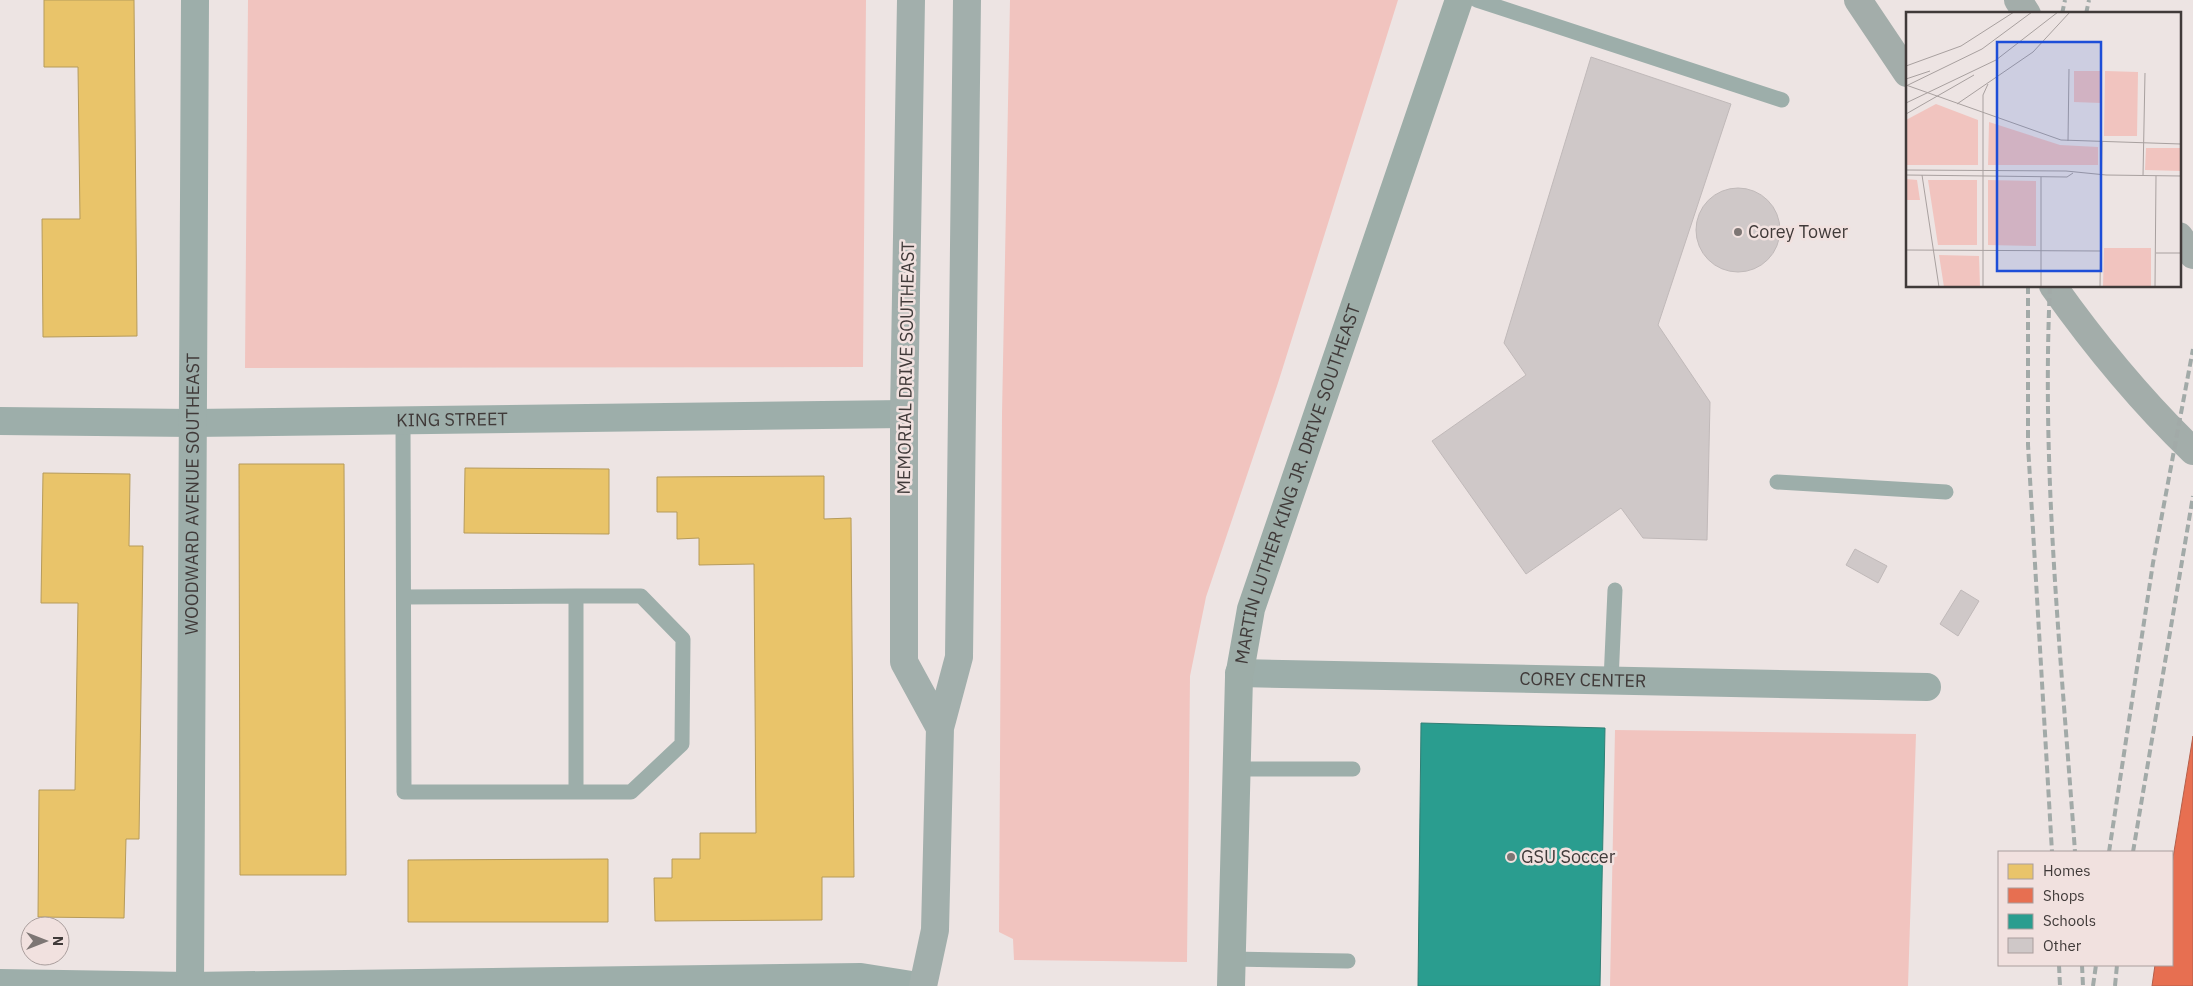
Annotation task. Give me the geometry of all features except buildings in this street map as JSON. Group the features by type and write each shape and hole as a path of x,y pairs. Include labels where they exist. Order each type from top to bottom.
{"highway":[{"path":"1858,0 1906,72"},
{"path":"2018,0 2026,12"},
{"path":"2180,237 2193,255"},
{"path":"2054,288 2091,340 2166,425 2193,451"}],"main road":[{"name":"MEMORIAL DRIVE SOUTHEAST","path":"911,0 904,414 904,662 940,728"},
{"path":"923,986 935,930 940,728 959,657 967,0"},
{"name":"MARTIN LUTHER KING JR. DRIVE SOUTHEAST","path":"1231,986 1239,673 1251,609 1459,0"}],"street":[{"name":"WOODWARD AVENUE SOUTHEAST","path":"190,986 195,0"},
{"name":"KING STREET","path":"0,421 192,423 904,414"},
{"name":"COREY CENTER","path":"1239,673 1927,687"},
{"path":"0,983 190,986 861,977 918,986"}],"lane":[{"path":"1477,0 1782,100"},
{"path":"403,419 404,792 631,792 682,744 683,639 641,596 404,597"},
{"path":"1776,482 1946,492"},
{"path":"1611,681 1615,590"},
{"path":"576,596 576,792"},
{"path":"1236,769 1353,769"},
{"path":"1231,959 1348,960"}],"shaded area":[{"path":"248,0 866,0 863,367 245,368"},
{"path":"1010,0 1398,0 1278,383 1206,597 1190,676 1187,962 1014,960 1013,939 999,932 1002,414"},
{"path":"1615,730 1916,734 1908,986 1610,986"}],"railway":[{"path":"2062,12 2065,0"},
{"path":"2086,12 2089,0"},
{"path":"2028,288 2028,445 2052,851"},
{"path":"2050,288 2048,428 2054,569 2075,851"},
{"path":"2109,851 2153,563 2193,349"},
{"path":"2133,851 2193,496"},
{"path":"2059,966 2060,986"},
{"path":"2082,966 2083,986"},
{"path":"2093,986 2096,966"},
{"path":"2115,986 2117,966"}],"place":[{"name":"Corey Tower","path":"1738,232"},
{"name":"GSU Soccer","path":"1511,857"}]}
